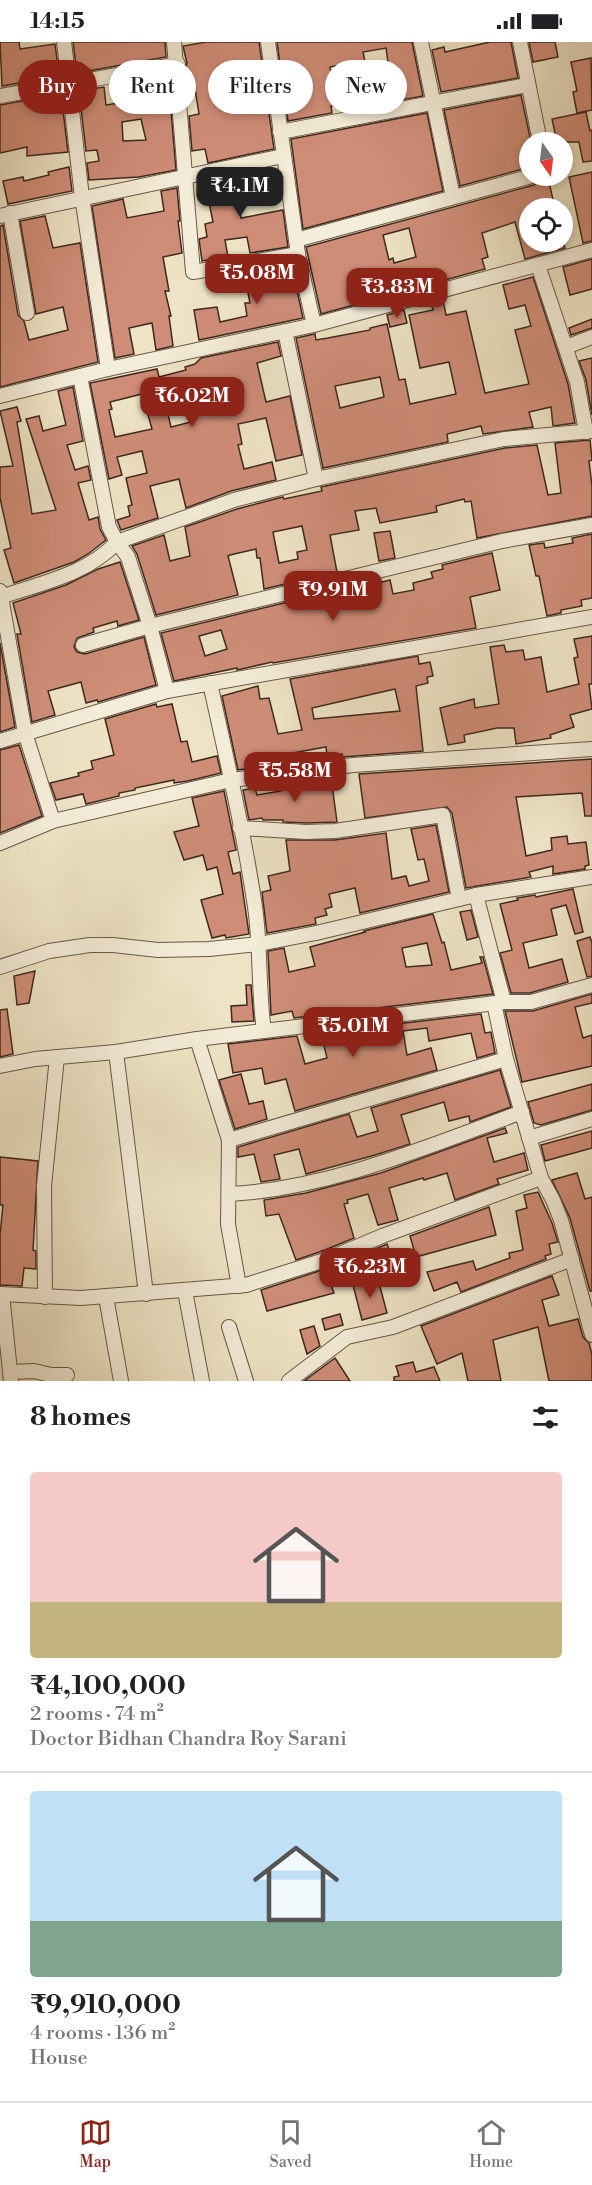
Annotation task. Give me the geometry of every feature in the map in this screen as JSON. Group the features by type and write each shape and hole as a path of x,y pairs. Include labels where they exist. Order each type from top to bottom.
{"street":[{"path":"64,42 67,60"},
{"path":"174,42 176,60"},
{"path":"268,42 297,247 314,325"},
{"path":"421,42 453,197"},
{"path":"520,42 538,132"},
{"path":"280,132 527,85"},
{"path":"0,96 18,93"},
{"path":"73,114 82,197 108,369"},
{"path":"181,114 192,272 297,247 453,197 519,179"},
{"path":"27,313 5,214 284,156"},
{"path":"0,396 108,369 314,325 592,250"},
{"path":"53,821 25,733 3,626 1,594 87,566 117,542 234,500 316,479 504,439 589,431 577,382 538,265"},
{"path":"285,331 316,479"},
{"path":"566,347 592,337"},
{"path":"80,376 109,527 128,557 150,626 167,691"},
{"path":"83,645 150,626 502,541 592,525"},
{"path":"0,741 167,691 592,617"},
{"path":"210,682 255,906 264,1031"},
{"path":"0,843 53,821 231,780 353,765 592,749"},
{"path":"240,828 306,832 335,831 443,815 459,899"},
{"path":"0,967 49,951 90,945 124,945 158,950 209,949 259,944 476,895 592,877"},
{"path":"476,895 499,1003 506,1059 541,1178 561,1220 592,1335"},
{"path":"0,1066 57,1057 117,1052 197,1039 499,1003 531,1002 592,985"},
{"path":"197,1039 229,1140 228,1224 239,1286"},
{"path":"117,1052 146,1294"},
{"path":"45,1297 44,1186 57,1057"},
{"path":"229,1140 506,1059"},
{"path":"230,1194 281,1188 361,1168 522,1112"},
{"path":"529,1138 592,1119"},
{"path":"67,1375 51,1375 8,1368 1,1294 106,1297 239,1286 328,1259 382,1236 541,1178"},
{"path":"289,1381 347,1337 393,1327 572,1259"},
{"path":"185,1291 202,1381"},
{"path":"106,1297 121,1381"},
{"path":"230,1327 246,1381"}],"building":[{"path":"0,42 19,42 20,49 55,44 57,60 18,60 18,83 2,86"},
{"path":"73,42 165,42 166,57 149,60 109,60 109,67 97,69 97,60 75,60"},
{"path":"206,42 259,42 262,60 208,60 208,114 269,114 274,149 208,163 205,149 192,151 189,116 199,114 196,95 196,60 186,60 183,46"},
{"path":"277,42 412,42 423,96 407,99 407,60 388,60 386,48 363,52 365,60 325,60 326,114 288,121 287,114 313,114 313,60 280,60"},
{"path":"490,42 511,42 518,78 441,92 432,50 444,47 445,52"},
{"path":"529,42 555,42 558,57 533,62"},
{"path":"591,58 592,110 577,113 573,92 577,91 571,62"},
{"path":"104,87 106,105 109,105 109,114 171,114 176,170 139,177 89,180 87,163 99,161 97,150 86,151 82,114 97,114 97,88","holes":["141,119 146,140 123,141 122,122"]},
{"path":"521,95 529,132 519,132 519,170 460,186 444,110"},
{"path":"18,102 18,114 63,114 68,152 27,156 27,147 0,153 0,105"},
{"path":"586,112 590,131 592,130 592,161 583,162 579,142 573,142 573,132 555,132 552,119"},
{"path":"427,113 443,191 303,229 291,139"},
{"path":"69,167 72,191 8,204 3,181 23,177 24,181"},
{"path":"267,169 271,188 237,195 241,218 283,210 288,247 250,253 247,237 225,240 228,257 202,261 199,239 207,237 205,224 213,222 205,182"},
{"path":"592,172 592,241 583,243 571,186 573,186 573,176"},
{"path":"530,186 550,186 553,198 519,198 519,237 515,222 482,233 488,257 482,259 485,269 321,314 306,247","holes":["409,228 416,257 394,263 393,258 389,260 383,235"]},
{"path":"177,188 182,253 163,257 169,291 165,291 171,316 169,316 173,346 156,350 152,323 129,328 134,354 115,358 92,206 123,199 127,218 164,211 161,191"},
{"path":"45,216 53,248 80,243 98,362 0,387 0,226 3,225 18,315 24,321 29,340 68,330 63,307 36,314 20,221"},
{"path":"523,252 550,252 525,259"},
{"path":"592,259 592,289 570,295 563,267"},
{"path":"288,265 294,286 296,286 303,318 199,340 194,310 217,307 220,322 247,316 245,303 250,303 244,272"},
{"path":"533,277 568,384 575,423 553,426 551,407 529,412 533,427 483,434 481,426 447,434 448,442 323,468 296,338 315,334 316,340 370,330 370,328 387,324 399,380 405,379 410,404 456,394 449,362 420,368 409,315 433,310 431,303 443,300 446,315 466,311 485,393 529,384 515,330 531,326 525,305 509,309 503,285","holes":["380,377 384,397 340,408 335,386"]},
{"path":"404,310 407,323 390,327 387,315"},
{"path":"592,319 592,328 571,335 569,328"},
{"path":"278,342 281,356 257,363 266,402 290,396 302,455 276,461 266,418 238,424 242,444 238,445 244,469 272,462 276,480 231,491 186,508 179,479 150,486 158,518 121,530 117,520 130,516 128,506 132,505 126,478 147,473 142,451 117,457 122,475 109,479 90,383 157,369 159,377 186,370 185,367 195,364 201,358","holes":["142,394 152,429 115,437 109,410 112,409 110,402","186,400 191,422 171,427 166,406"]},
{"path":"592,358 592,415 586,380 579,361"},
{"path":"73,387 83,441 67,445 75,470 88,466 91,480 78,483 89,520 98,517 100,529 106,540 74,562 14,583 4,550 11,548 0,498 0,467 13,466 0,411 17,407 21,421 17,422 32,514 56,510 26,419 39,416 43,431 66,425 58,391"},
{"path":"590,440 592,516 477,538 471,501 465,502 464,499 436,506 437,512 380,523 376,508 355,511 359,530 330,535 337,572 264,589 260,558 257,558 256,549 230,555 228,556 238,595 156,615 137,554 132,546 164,535 170,561 190,556 185,527 237,509 283,497 284,499 322,491 321,487 505,448 537,445 548,495 561,493 555,443","holes":["302,526 307,550 297,552 298,559 279,563 273,532"]},
{"path":"390,531 395,558 379,561 374,533"},
{"path":"592,534 592,598 581,600 582,606 561,610 561,613 547,616 539,576 536,576 529,545 544,543 545,548 573,543 572,538"},
{"path":"492,553 500,590 470,597 476,628 272,662 237,670 237,668 174,681 161,633 341,589 341,591 347,591 390,580 393,594 414,590 413,583 433,578 431,572 443,569 442,565","holes":["221,630 227,649 205,656 199,636"]},
{"path":"120,562 139,620 118,626 117,621 93,628 94,632 77,638 74,647 77,652 85,654 144,637 156,685 98,702 97,700 86,703 81,682 48,691 55,715 32,722 17,634 21,634 13,603 66,585 98,569"},
{"path":"592,636 592,684 589,684 592,709 570,715 574,727 550,735 551,738 516,744 514,728 497,728 464,735 465,742 448,745 440,708 474,699 475,708 499,704 490,647 504,645 506,652 523,650 525,660 541,657 547,692 579,684 574,658 578,657 574,639"},
{"path":"0,643 15,727 0,732"},
{"path":"418,656 419,664 430,662 433,676 427,677 428,683 416,686 423,751 342,757 342,754 327,756 326,747 281,755 283,763 238,770 222,696 258,686 260,699 269,698 278,734 302,730 290,679","holes":["395,689 400,711 314,719 312,708"]},
{"path":"156,704 157,707 172,704 181,742 187,741 192,762 217,756 221,773 188,781 174,783 174,780 135,788 135,790 119,793 119,796 86,804 83,794 56,800 50,783 79,776 78,773 93,769 91,761 114,755 105,719"},
{"path":"19,745 42,816 0,833 0,750"},
{"path":"592,759 592,816 585,816 582,793 516,797 526,856 552,850 551,838 567,836 568,844 586,842 589,865 585,866 585,869 553,874 553,866 529,872 531,877 466,888 452,813 447,807 365,818 359,774"},
{"path":"331,777 337,822 283,822 283,820 263,820 262,818 249,820 243,790 255,788 257,795 281,791 279,785"},
{"path":"224,791 236,850 228,852 233,874 240,872 249,934 212,938 201,900 223,894 217,867 207,870 203,855 184,860 174,832 199,826 192,798"},
{"path":"436,825 449,892 360,913 355,888 329,894 332,907 325,909 327,915 315,918 316,924 267,933 262,892 271,890 268,876 290,871 286,840 335,840 386,833 392,879 406,876 409,886 429,881 424,859 418,860 411,829"},
{"path":"573,889 583,932 575,934 566,905 551,909 557,935 523,943 529,968 562,959 568,982 530,993 511,993 500,953 512,950 500,904 518,900 517,898 535,895 536,897"},
{"path":"471,910 478,937 467,940 460,912"},
{"path":"433,914 442,943 444,942 451,970 482,963 480,957 483,957 493,994 294,1018 292,1011 271,1015 268,951 284,948 289,972 315,966 310,947","holes":["427,943 432,965 406,967 402,948"]},
{"path":"590,937 592,976 587,977 577,941"},
{"path":"35,971 29,1003 17,1005 14,976"},
{"path":"246,985 251,985 254,1021 232,1022 231,1006 247,1005"},
{"path":"592,994 592,1003 575,1007 583,1038 592,1035 592,1066 522,1082 505,1011 533,1011"},
{"path":"7,1009 13,1054 0,1057 0,1010"},
{"path":"481,1014 485,1033 491,1032 495,1053 477,1058 471,1033 429,1041 427,1028 403,1031 407,1055 431,1048 437,1070 295,1111 286,1079 265,1084 262,1068 233,1073 228,1044 297,1036 305,1064 327,1058 321,1033"},
{"path":"500,1070 511,1107 470,1122 469,1116 449,1121 444,1102 401,1115 410,1144 306,1174 299,1149 274,1155 280,1179 261,1182 254,1154 238,1157 238,1147 349,1114 357,1137 378,1131 371,1108"},
{"path":"241,1074 249,1104 263,1101 267,1119 235,1129 219,1080"},
{"path":"592,1084 592,1110 541,1125 534,1123 528,1102"},
{"path":"505,1128 507,1133 487,1138 494,1162 524,1153 528,1170 497,1179 499,1184 455,1200 447,1173 389,1188 398,1220 378,1225 368,1194 347,1200 348,1203 344,1204 354,1238 325,1250 296,1260 279,1214 266,1216 264,1200 306,1193 381,1173"},
{"path":"592,1131 592,1148 545,1161 541,1145"},
{"path":"0,1157 38,1161 33,1250 36,1251 36,1269 24,1268 22,1286 0,1285 0,1235 3,1205 0,1205"},
{"path":"577,1173 585,1199 592,1197 592,1291 590,1291 570,1218 552,1180"},
{"path":"538,1192 558,1242 549,1244 551,1254 545,1256 546,1259 461,1292 457,1282 434,1291 427,1272 473,1261 476,1270 510,1258 509,1253 523,1250 516,1211 527,1208 524,1195"},
{"path":"489,1207 496,1235 416,1257 410,1236"},
{"path":"387,1244 396,1268 372,1278 363,1254"},
{"path":"325,1269 334,1293 267,1311 261,1290"},
{"path":"552,1276 559,1295 542,1300 549,1326 578,1319 583,1337 589,1343 592,1355 592,1381 549,1381 538,1327 493,1340 501,1381 468,1381 462,1353 437,1364 421,1326"},
{"path":"378,1279 387,1313 362,1320 353,1285"},
{"path":"340,1314 343,1325 325,1330 322,1319"},
{"path":"314,1326 320,1346 307,1354 300,1330"},
{"path":"335,1358 350,1381 304,1381"},
{"path":"413,1362 416,1372 434,1367 440,1381 394,1381 394,1377 399,1376 396,1366"}]}
